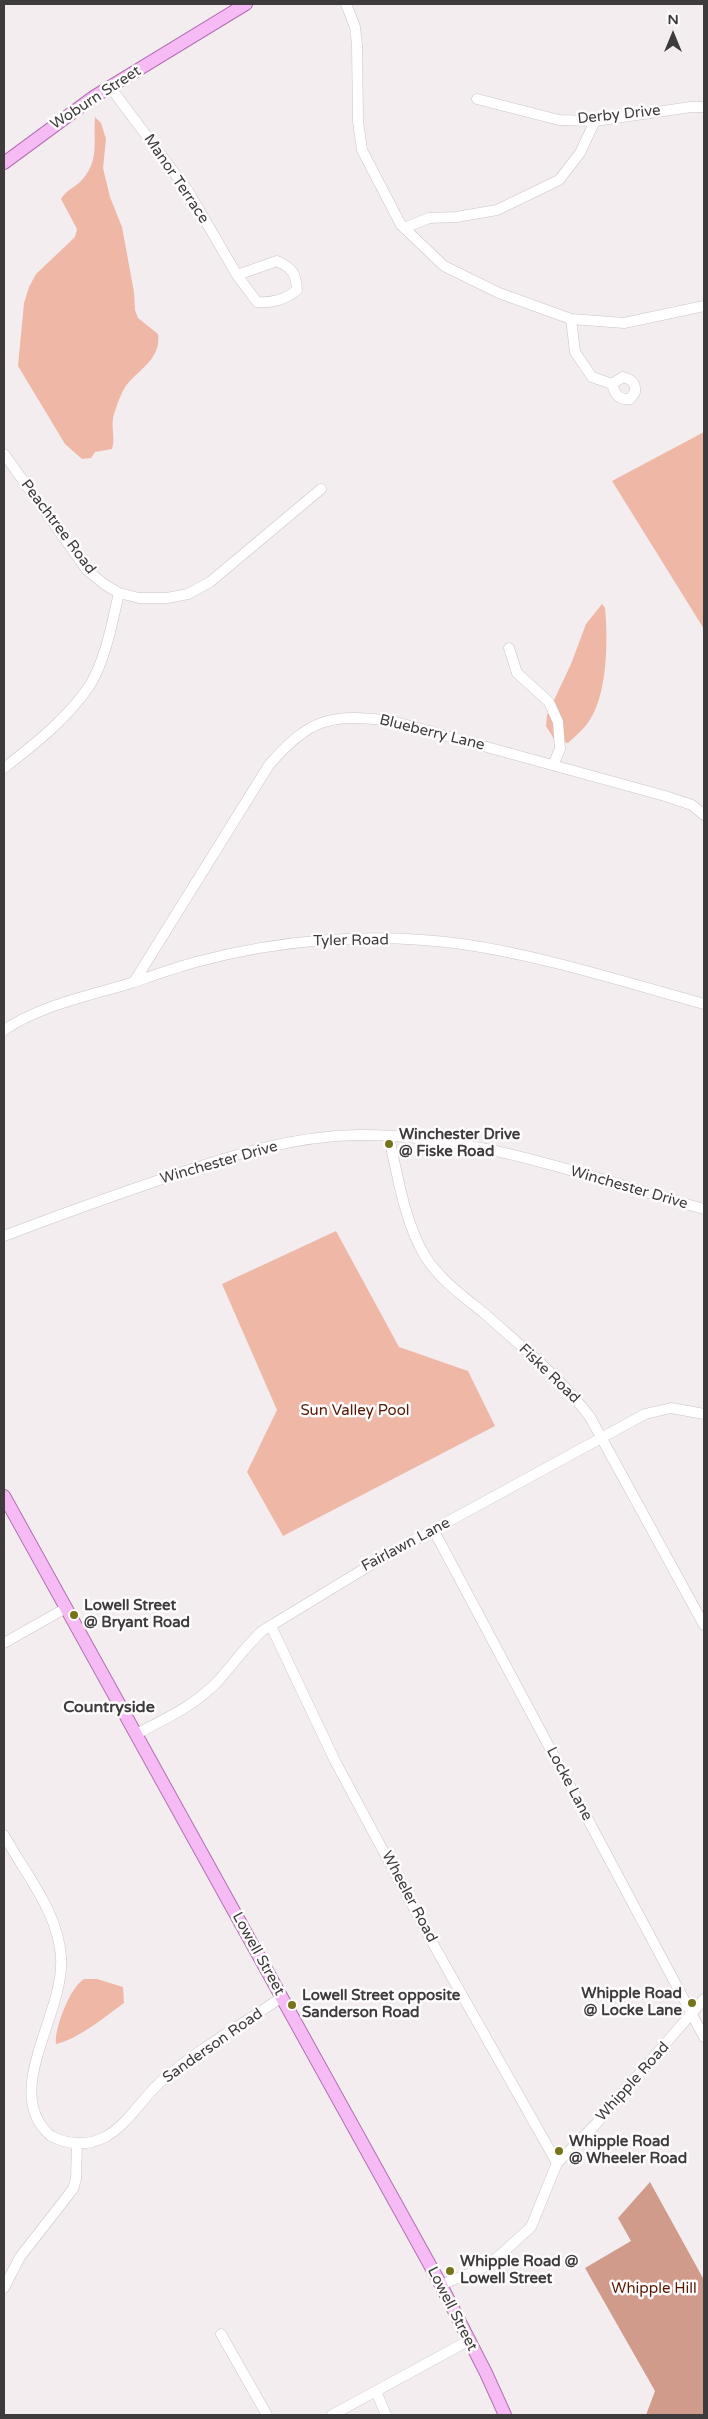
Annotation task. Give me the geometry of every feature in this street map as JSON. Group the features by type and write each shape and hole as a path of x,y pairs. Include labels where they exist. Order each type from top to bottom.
{"main road":[{"name":"Woburn Street","path":"4,163 50,127 110,87 246,4"},
{"name":"Lowell Street","path":"4,1496 441,2285 486,2373 505,2415"}],"street":[{"path":"346,4 355,27 357,45 358,121 362,150 374,177 404,228 444,266 499,293 571,319 624,323 704,306"},
{"name":"Manor Terrace","path":"110,87 188,191 237,275 257,302 269,303 287,298 297,290 296,277 287,266 277,261 237,275"},
{"name":"Derby Drive","path":"477,99 559,120 595,121 691,107 704,108"},
{"path":"404,228 429,218 456,217 497,210 559,180 580,153 595,121"},
{"path":"571,319 575,352 592,376 612,384"},
{"name":"Peachtree Road","path":"4,454 87,570 119,593 139,598 167,598 188,594 210,582 321,489"},
{"path":"4,768 36,744 72,708 90,684 103,656 119,593"},
{"path":"509,648 517,673 549,702 558,722 560,749 553,765"},
{"name":"Blueberry Lane","path":"134,982 269,765 288,744 314,724 340,718 362,717 392,721 665,796 692,806 704,815"},
{"name":"Tyler Road","path":"4,1030 36,1013 195,962 252,949 305,941 385,939 461,944 519,954 704,1004"},
{"name":"Winchester Drive","path":"4,1236 148,1183 262,1147 357,1135 454,1143 501,1154 704,1210"},
{"name":"Fiske Road","path":"389,1137 417,1242 426,1257 455,1289 546,1367 570,1391 590,1416 704,1625"},
{"name":"Fairlawn Lane","path":"136,1734 188,1707 218,1680 248,1644 271,1626 347,1578 645,1414 675,1408 704,1414"},
{"name":"Locke Lane","path":"434,1531 704,2037"},
{"path":"4,1643 66,1608"},
{"name":"Wheeler Road","path":"271,1626 335,1761 414,1909 558,2163"},
{"path":"4,1835 50,1912 61,1951 59,1987 28,2051"},
{"name":"Sanderson Road","path":"77,2144 95,2141 113,2132 153,2089 172,2072 282,1998"},
{"name":"Whipple Road","path":"441,2285 489,2265 532,2227 558,2163 595,2125 704,1999"},
{"path":"4,2288 20,2257 73,2189 76,2179 77,2144 58,2140 42,2130 30,2118 21,2094"},
{"path":"220,2334 267,2415"},
{"path":"332,2415 468,2341"},
{"path":"376,2391 386,2415"}],"green space":[{"path":"95,117 101,123 106,139 103,168 110,197 122,227 134,292 135,310 138,318 158,334 158,342 157,349 150,361 126,385 120,397 113,419 112,449 95,452 91,458 82,459 65,444 18,366 24,303 29,287 36,274 75,237 77,229 61,199 65,193 81,181 91,166 94,151"},
{"path":"704,432 704,629 612,481"},
{"path":"602,604 605,608 606,652 603,684 599,699 594,713 587,724 568,743 554,739 546,726 547,715 571,664 586,624"},
{"name":"Sun Valley Pool","path":"336,1231 399,1347 468,1371 495,1426 283,1536 247,1472 277,1410 222,1284"},
{"path":"84,1979 97,1979 123,1987 124,2003 82,2033 56,2044 60,2019 68,1999 73,1990"},
{"name":"Whipple Hill","path":"650,2182 704,2280 704,2415 646,2415 655,2391 585,2268 631,2241 618,2218"}],"place":[{"name":"Winchester Drive @ Fiske Road","path":"389,1144"},
{"name":"Lowell Street @ Bryant Road","path":"74,1615"},
{"name":"Whipple Road @ Locke Lane","path":"692,2003"},
{"name":"Lowell Street opposite Sanderson Road","path":"292,2005"},
{"name":"Whipple Road @ Wheeler Road","path":"559,2151"},
{"name":"Whipple Road @ Lowell Street","path":"450,2271"}],"district":[{"name":"Countryside","path":"109,1708"}]}
